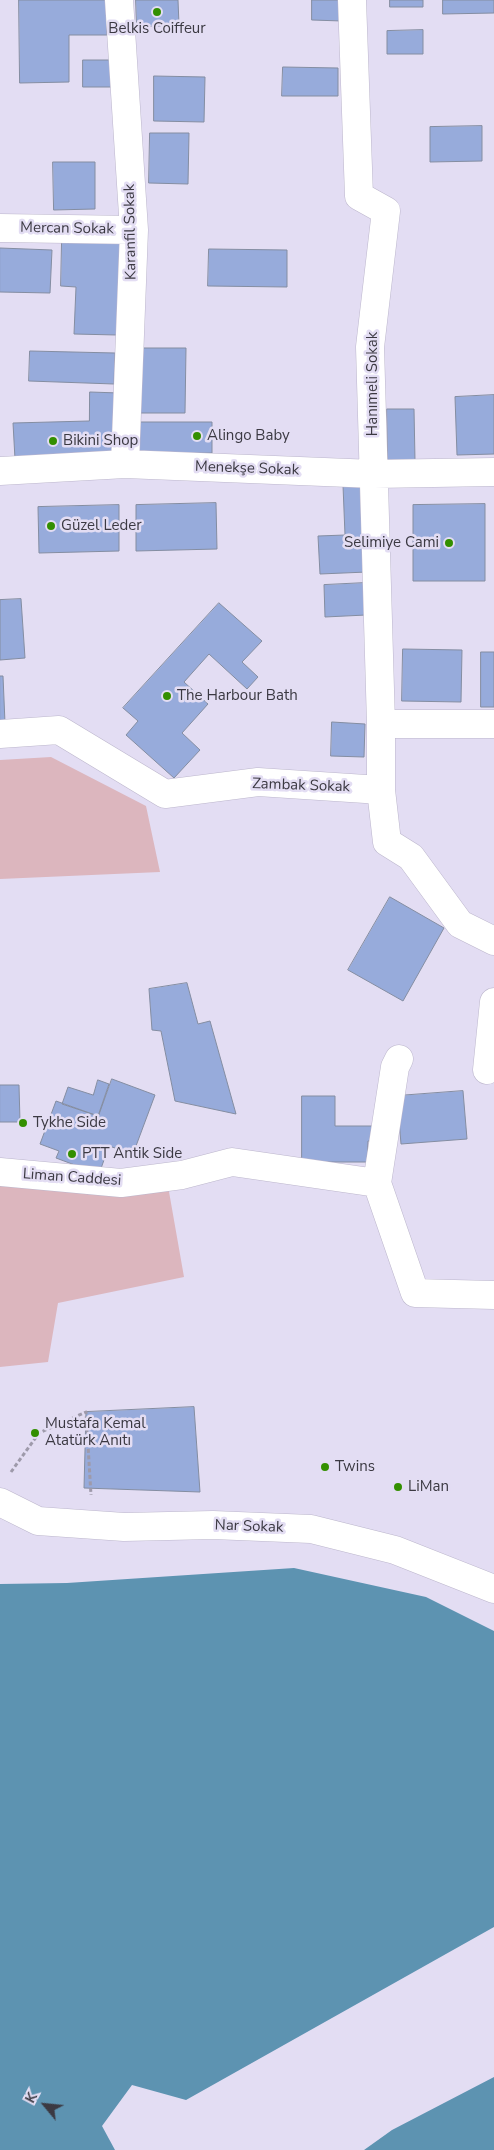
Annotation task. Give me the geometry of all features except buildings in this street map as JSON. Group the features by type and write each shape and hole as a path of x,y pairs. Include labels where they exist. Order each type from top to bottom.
{"street":[{"name":"Karanfil Sokak","path":"119,0 134,230 126,464"},
{"name":"Hanımeli Sokak","path":"352,0 359,196 386,211 370,347 381,724"},
{"name":"Mercan Sokak","path":"0,228 134,230"},
{"name":"Menekşe Sokak","path":"0,471 126,464 374,474 494,472"},
{"path":"494,724 381,724 381,790 387,842 411,857 460,924 494,940"},
{"name":"Zambak Sokak","path":"0,734 59,730 166,794 258,782 381,790"},
{"path":"487,1070 494,1002"},
{"path":"399,1058 395,1067 377,1182 415,1293 494,1296"},
{"name":"Liman Caddesi","path":"0,1172 121,1183 182,1175 232,1162 377,1182"},
{"name":"Nar Sokak","path":"3,1490 38,1521 124,1527 213,1525 310,1529 395,1550 494,1589"}],"path":[{"path":"3,1490 39,1433 86,1412 93,1525"}],"shaded area":[{"path":"51,757 146,806 160,872 0,879 0,760"},
{"path":"0,1182 168,1186 184,1277 58,1303 48,1362 0,1367"}],"water":[{"path":"294,1568 426,1597 494,1631 494,1927 186,2100 132,2085 102,2126 115,2150 0,2150 0,1584 67,1583"},
{"path":"494,2077 494,2150 364,2150 392,2130"}],"place":[{"name":"Belkis Coiffeur","path":"157,12"},
{"name":"Alingo Baby","path":"197,436"},
{"name":"Bikini Shop","path":"53,441"},
{"name":"Güzel Leder","path":"51,526"},
{"name":"Selimiye Cami","path":"449,543"},
{"name":"The Harbour Bath","path":"167,696"},
{"name":"Tykhe Side","path":"23,1123"},
{"name":"PTT Antik Side","path":"72,1154"},
{"name":"Mustafa Kemal Atatürk Anıtı","path":"35,1433"},
{"name":"Twins","path":"325,1467"},
{"name":"LiMan","path":"398,1487"}]}
